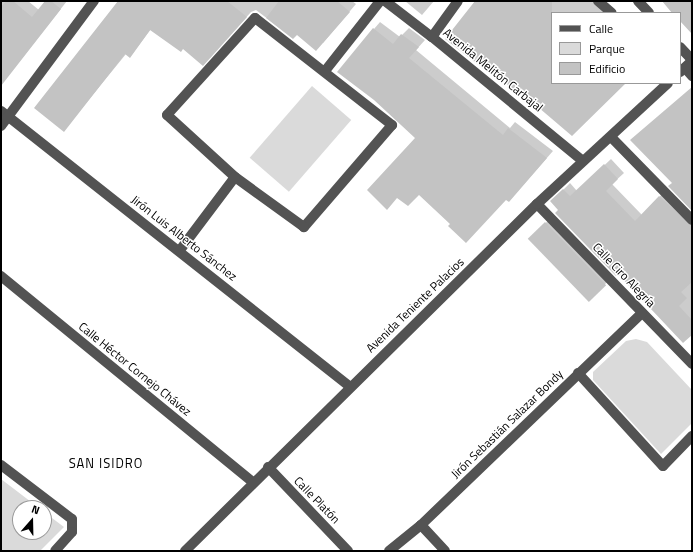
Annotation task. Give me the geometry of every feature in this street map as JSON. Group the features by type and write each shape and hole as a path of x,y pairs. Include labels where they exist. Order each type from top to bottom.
{"street":[{"path":"1,126 5,114 94,1"},
{"path":"325,71 380,1"},
{"name":"Avenida Melitón Carbajal","path":"384,1 432,37 584,161"},
{"path":"432,37 458,1"},
{"path":"598,1 611,12"},
{"path":"638,1 648,12"},
{"path":"255,18 325,71 392,126 304,227 235,177 167,115 255,18"},
{"path":"681,48 692,60 682,70 692,76"},
{"name":"Avenida Teniente Palacios","path":"185,551 253,482 537,204 667,84"},
{"name":"Jirón Luis Alberto Sánchez","path":"5,114 180,250 350,387"},
{"path":"611,137 692,220"},
{"path":"180,250 235,177"},
{"name":"Calle Ciro Alegría","path":"537,204 692,364"},
{"name":"Calle Héctor Cornejo Chávez","path":"1,276 253,482"},
{"name":"Jirón Sebastián Salazar Bondy","path":"389,551 421,525 642,313"},
{"path":"578,373 663,466 692,436"},
{"path":"1,465 72,519 72,532 55,551"},
{"name":"Calle Platón","path":"268,468 348,551"},
{"path":"421,525 445,551"}],"green space":[{"path":"312,86 351,120 289,192 250,158"},
{"path":"636,339 647,342 692,390 692,423 661,454 593,380 593,372 626,341"},
{"path":"1,479 29,500 12,500 12,540 51,540 40,551 1,551"},
{"path":"52,518 64,527 52,539"}],"building":[{"path":"6,1 13,1 32,17 45,1 51,1 61,9 1,86 1,7"},
{"path":"118,1 227,1 247,17 203,66 183,49 181,52 150,30 130,58 125,54 64,132 34,108"},
{"path":"279,1 337,1 350,12 316,51 297,35 293,39 266,18"},
{"path":"475,1 552,1 551,84 625,84 572,136 518,90 517,92 487,68 485,70 445,39"},
{"path":"662,1 692,1 692,34 681,22 681,12 671,12"},
{"path":"373,28 393,44 401,34 419,47 409,58 503,135 508,128 547,158 509,202 506,200 466,243 448,226 450,224 419,195 408,206 397,198 387,210 367,190 415,138 374,100 337,72"},
{"path":"692,87 692,211 668,186 672,183 630,140"},
{"path":"604,164 618,179 606,191 635,221 659,196 692,226 692,282 681,292 687,298 679,306 692,320 692,335 683,343 618,274 616,276 555,213 558,210 550,201 563,189 570,196"},
{"path":"545,222 606,285 589,302 528,239"}],"district":[{"name":"SAN ISIDRO","path":"106,463"}]}
